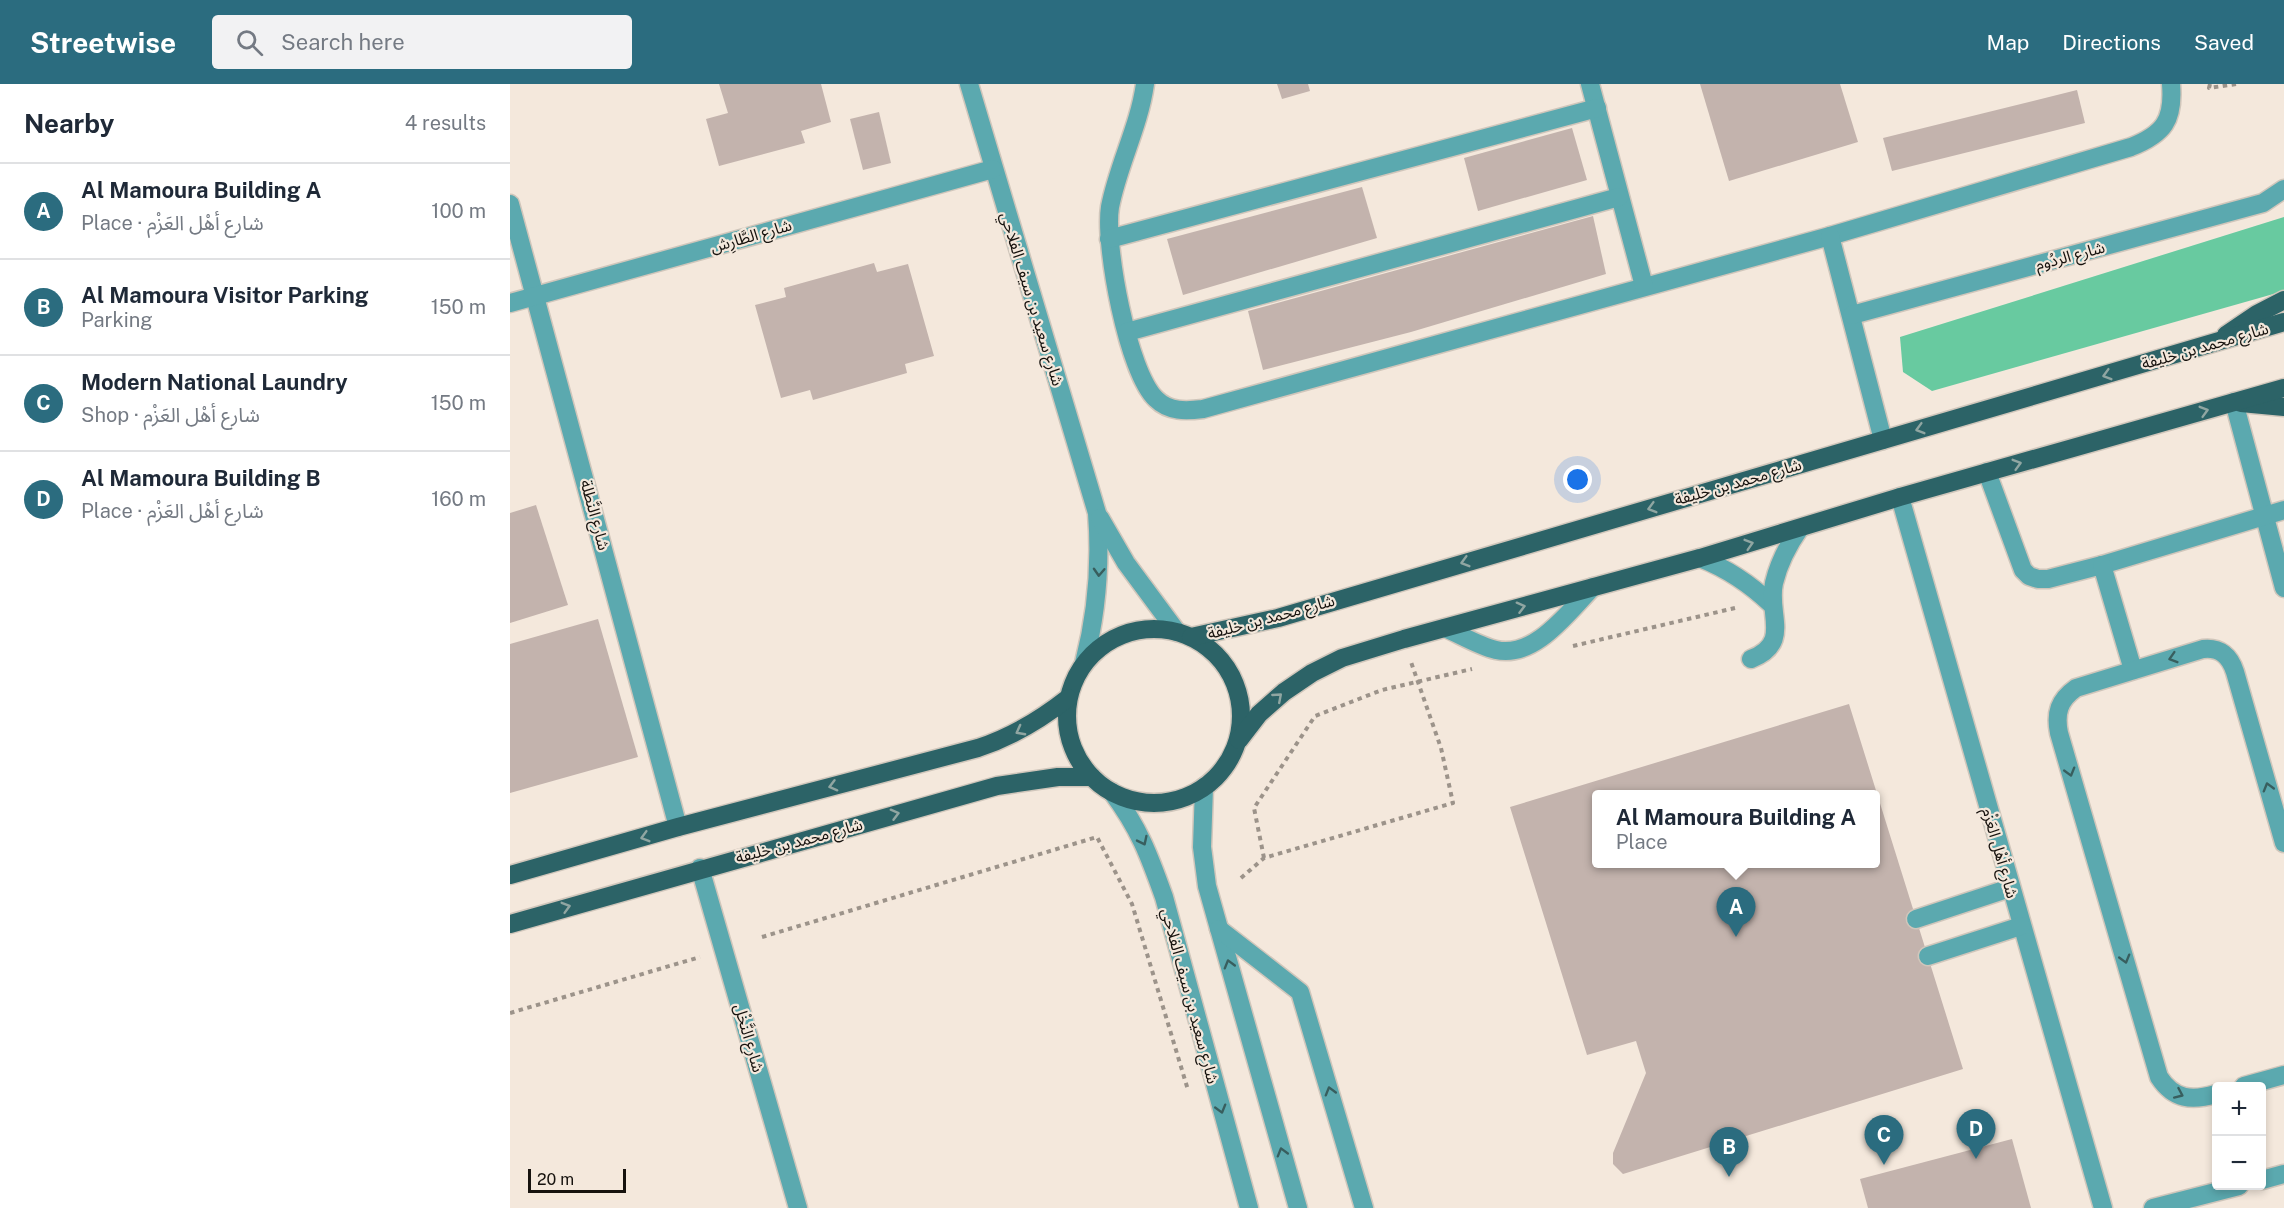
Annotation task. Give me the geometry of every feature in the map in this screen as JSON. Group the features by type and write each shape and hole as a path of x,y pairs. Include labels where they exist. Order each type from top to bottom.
{"main road":[{"path":"2215,343 2257,314 2284,300"},
{"name":"شارع محمد بن خليفة","path":"1184,634 1278,618 2284,322"},
{"path":"1239,740 1242,716 1238,691 1228,669 1212,650 1184,634 1152,629 1126,633 1103,645 1084,663 1074,680 1068,698 1067,720 1070,741 1079,760 1092,777 1112,792 1143,802 1175,801 1204,787 1226,766 1239,740 1267,707 1284,692 1312,673 1342,658 1701,558 1900,497 2284,388"},
{"path":"2234,402 2284,407"},
{"path":"510,875 678,827 986,746 1017,733 1068,698"},
{"name":"شارع محمد بن خليفة","path":"510,924 700,868 997,786 1029,780 1092,777"}],"street":[{"name":"شارع سعيد بن سيف الفلاحي","path":"969,84 1097,513 1132,571 1184,634"},
{"path":"1145,84 1138,121 1110,208 1109,239 1116,287 1127,332 1147,390 1158,401 1172,409 1188,411 1203,409 1830,236 2131,147 2151,139 2165,124 2173,104 2171,84"},
{"path":"1590,84 1644,286"},
{"path":"1109,239 1597,108"},
{"name":"شارع الطَّارِش","path":"510,303 993,169"},
{"name":"شارع الردُوم","path":"1852,315 2263,203 2284,189"},
{"path":"1127,332 1619,197"},
{"name":"شارع النَّطلة","path":"510,204 678,827"},
{"path":"1830,236 1883,440"},
{"path":"2234,402 2284,588"},
{"path":"1987,472 2023,570 2038,579 2048,579 2102,565 2284,510"},
{"name":"شارع أهْل العَزْم","path":"1900,497 2103,1208"},
{"name":"شارع سعيد بن سيف الفلاحي","path":"1084,663 1092,634 1099,573 1097,513"},
{"path":"1751,659 1762,655 1771,647 1776,624 1771,604 1774,584 1788,545 1800,528"},
{"path":"1701,558 1739,577 1771,604"},
{"path":"2102,565 2133,670"},
{"path":"1445,628 1496,650 1521,650 1534,644 1545,635 1593,587"},
{"path":"2212,1095 2194,1099 2183,1098 2165,1086 2159,1077 2059,733 2058,708 2068,693 2076,688 2133,670 2203,649 2211,648 2227,656 2235,672 2284,843"},
{"path":"1204,787 1202,847 1207,886 1298,1208"},
{"name":"شارع سعيد بن سيف الفلاحي","path":"1112,792 1135,825 1152,860 1249,1208"},
{"name":"شارع النَّخْل","path":"700,868 798,1208"},
{"path":"1916,919 2010,888"},
{"path":"1928,956 2021,926"},
{"path":"1219,929 1300,992 1364,1208"},
{"path":"2259,1082 2284,1075"},
{"path":"2266,1179 2284,1174"},
{"path":"2153,1208 2220,1190"}],"path":[{"path":"2210,84 2209,88 2236,84"},
{"path":"1569,646 1741,607"},
{"path":"1241,878 1264,858 1453,803 1441,748 1404,639"},
{"path":"1264,858 1254,808 1315,716 1382,690 1476,668"},
{"path":"762,938 1097,837 1132,904 1189,1096"},
{"path":"510,1013 701,957"}],"green space":[{"path":"2284,217 2284,291 1932,391 1903,372 1900,337"}],"building":[{"path":"719,84 821,84 831,122 801,131 805,143 719,166 706,119 728,113"},
{"path":"1277,84 1308,84 1310,91 1282,99"},
{"path":"1700,84 1840,84 1858,142 1729,181"},
{"path":"2077,90 2085,123 1892,171 1883,138"},
{"path":"879,112 891,163 863,170 850,119"},
{"path":"1572,128 1587,180 1478,211 1464,158"},
{"path":"1362,187 1377,238 1183,295 1167,239"},
{"path":"1593,216 1606,274 1411,332 1263,370 1248,311"},
{"path":"874,263 877,272 908,264 934,356 905,364 907,373 813,400 810,390 781,398 755,305 786,297 784,288"},
{"path":"536,505 568,605 510,623 510,513"},
{"path":"598,619 638,757 510,793 510,644"},
{"path":"1849,704 1876,790 1592,790 1592,868 1880,868 1880,803 1963,1069 1623,1174 1613,1164 1613,1153 1646,1073 1636,1041 1587,1055 1510,807"},
{"path":"2012,1139 2031,1208 1868,1208 1860,1179"}],"place":[{"name":"Al Mamoura Building A","path":"1736,937"},
{"name":"Al Mamoura Building B","path":"1976,1159"},
{"name":"Modern National Laundry","path":"1884,1165"},
{"name":"Al Mamoura Visitor Parking","path":"1729,1177"}]}
